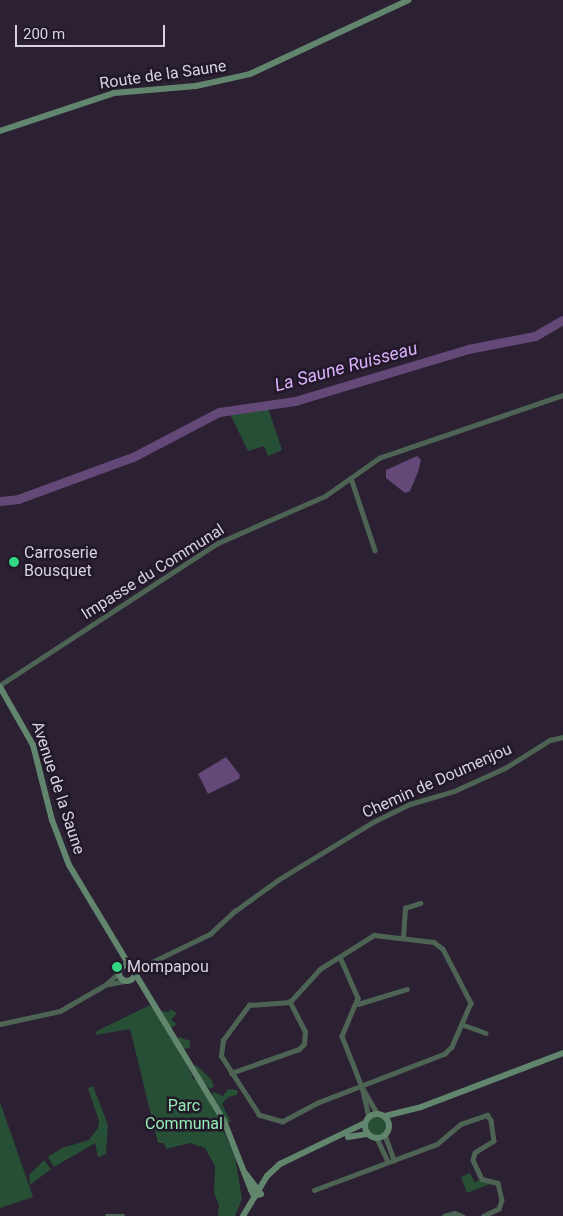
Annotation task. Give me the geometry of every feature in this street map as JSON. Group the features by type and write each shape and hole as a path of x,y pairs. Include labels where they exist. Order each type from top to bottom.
{"street":[{"name":"Route de la Saune","path":"0,131 114,93 204,85 250,74 409,0"},
{"name":"Impasse du Communal","path":"0,686 218,542 302,507 351,478 369,464 402,449 563,395"},
{"path":"351,478 376,550"},
{"name":"Avenue de la Saune","path":"0,686 33,745 61,849 119,950 136,974"},
{"name":"Chemin de Doumenjou","path":"146,965 210,934 235,911 278,880 373,822 410,804 454,790 505,768 550,740 563,737"},
{"path":"403,937 405,908 420,903"},
{"path":"374,935 434,942 444,949 471,1003 464,1024 445,1054 318,1103 283,1122 255,1111 221,1056 220,1049 223,1040 245,1009 254,1002 290,1002 320,970 340,957 374,935"},
{"name":"Avenue de la Saune","path":"119,950 120,970"},
{"path":"340,957 355,989 358,1004 342,1036 362,1087 369,1116"},
{"path":"0,1024 53,1014 105,985 120,970 131,966 146,965"},
{"path":"105,985 126,981 146,965"},
{"path":"120,970 126,981 145,992"},
{"path":"136,974 145,992 224,1121 245,1173 259,1193"},
{"path":"358,1004 407,989"},
{"path":"232,1072 299,1049 304,1044 305,1032 290,1002"},
{"path":"464,1024 486,1033"},
{"path":"362,1087 378,1113 385,1116 412,1110 563,1053"},
{"path":"391,1161 385,1135 389,1125 412,1110"},
{"path":"243,1216 272,1174 286,1161 337,1139 365,1123 369,1116 378,1113"},
{"path":"385,1116 389,1125"},
{"path":"314,1190 442,1142 461,1124 478,1116 490,1117 494,1141 475,1153 472,1160 480,1176 498,1183 502,1200 499,1209 484,1216"},
{"path":"365,1123 368,1134"},
{"path":"337,1139 368,1134 377,1138 391,1161"},
{"path":"377,1138 385,1135"},
{"path":"248,1216 259,1193"},
{"path":"444,1216 454,1213 462,1216"},
{"path":"107,1216 123,1216"}],"green space":[{"path":"268,408 282,450 268,456 264,446 248,451 230,414"},
{"name":"Parc Communal","path":"150,1005 155,1011 169,1012 170,1009 177,1013 171,1020 177,1024 170,1029 177,1040 179,1037 190,1041 190,1048 183,1049 183,1057 194,1080 199,1076 194,1068 196,1065 211,1079 214,1086 211,1089 202,1082 216,1114 220,1116 220,1111 212,1099 213,1092 223,1096 228,1089 238,1090 237,1095 228,1097 222,1104 231,1122 222,1123 222,1127 235,1157 242,1199 235,1216 218,1216 219,1205 214,1193 215,1166 205,1148 190,1143 166,1149 164,1143 158,1143 130,1029 95,1035 97,1031"},
{"path":"93,1086 108,1125 106,1154 98,1157 95,1143 54,1167 48,1157 62,1148 89,1140 98,1128 99,1121 88,1088"},
{"path":"0,1102 33,1197 0,1208"},
{"path":"377,1117 383,1120 386,1126 383,1132 377,1135 371,1132 368,1126 371,1120"},
{"path":"44,1160 51,1169 30,1185 29,1175"},
{"path":"470,1173 475,1183 478,1180 490,1184 467,1193 461,1177"}],"shaded area":[{"path":"417,456 421,460 418,472 410,491 405,493 386,478 386,470"},
{"path":"226,757 240,775 239,779 208,794 198,774"}],"waterway":[{"name":"La Saune Ruisseau","path":"0,501 18,499 133,457 219,412 295,401 468,349 535,336 563,320"}],"place":[{"name":"Carroserie Bousquet","path":"14,562"},
{"name":"Mompapou","path":"117,967"}]}
